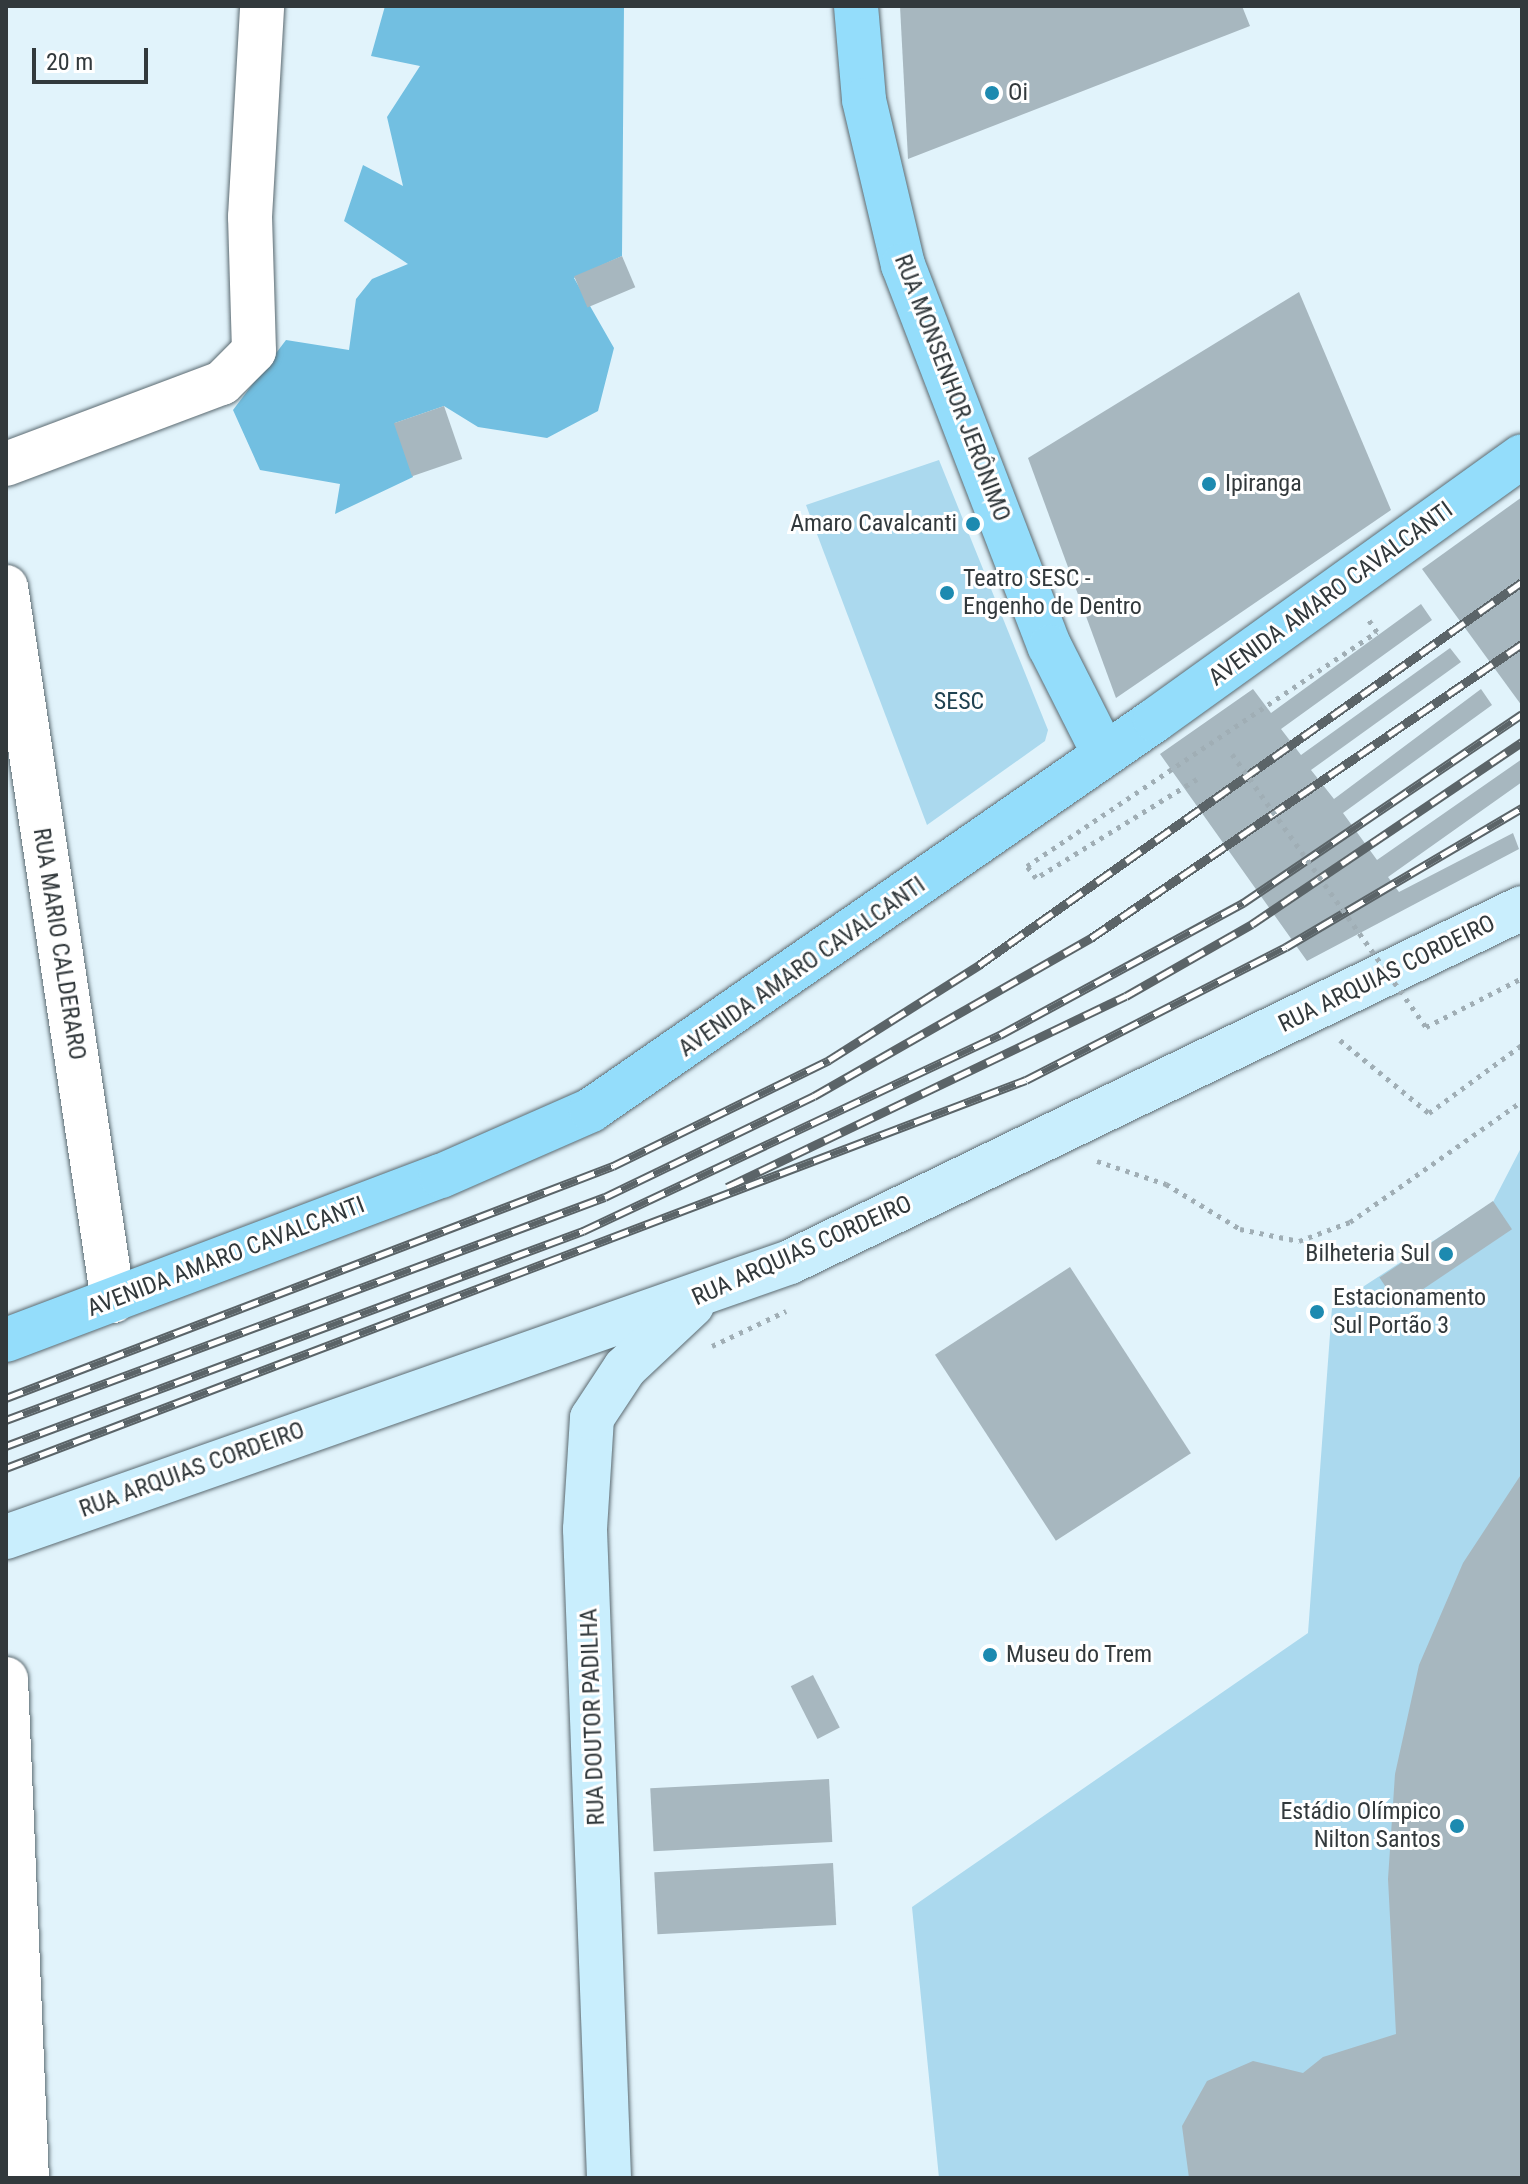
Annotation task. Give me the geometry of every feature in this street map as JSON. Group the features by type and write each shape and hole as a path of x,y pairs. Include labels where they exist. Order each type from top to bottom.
{"main road":[{"name":"RUA MONSENHOR JERÔNIMO","path":"856,6 864,100 903,265 1050,647 1104,754"},
{"name":"AVENIDA AMARO CAVALCANTI","path":"6,1340 511,1148 591,1110 1104,754 1522,456"},
{"name":"RUA ARQUIAS CORDEIRO","path":"6,1537 524,1353 700,1298 856,1231 1522,908"},
{"name":"RUA DOUTOR PADILHA","path":"609,2178 585,1529 592,1418 625,1368 700,1298"}],"street":[{"path":"6,464 222,383 254,351 250,217 262,6"},
{"name":"RUA MARIO CALDERARO","path":"6,587 113,1301"},
{"path":"6,1679 27,2178"}],"path":[{"path":"1197,779 1036,878 1027,866 1377,632 1370,623"},
{"path":"1232,754 1426,1027 1522,978"},
{"path":"1320,1006 1342,1043 1429,1113 1522,1045"},
{"path":"1091,1161 1125,1165 1166,1184 1240,1229 1299,1241 1350,1222 1522,1101"},
{"path":"700,1352 792,1308"}],"green space":[{"name":"SESC","path":"939,460 1048,730 1045,741 927,825 806,505"},
{"path":"1522,1146 1522,2178 939,2178 912,1907 1308,1633 1332,1307 1493,1202"}],"shaded area":[{"path":"385,6 624,6 622,256 574,278 614,348 598,411 547,438 478,427 444,406 395,423 413,477 335,514 340,484 260,470 233,410 286,340 349,350 356,299 372,279 408,264 344,221 363,165 403,186 387,117 420,66 371,56"}],"building":[{"name":"Oi","path":"900,6 1242,6 1250,26 908,159"},
{"path":"622,256 635,287 587,308 574,276"},
{"name":"Ipiranga","path":"1299,292 1391,510 1116,698 1028,458"},
{"path":"444,406 462,459 412,476 394,423"},
{"path":"1522,497 1522,706 1422,569"},
{"path":"1421,604 1432,620 1281,729 1301,755 1450,648 1461,662 1311,770 1334,799 1481,689 1492,705 1343,813 1377,860 1522,759 1522,782 1388,877 1399,892 1513,833 1519,849 1307,961 1160,754 1253,689 1271,713"},
{"name":"Bilheteria Sul","path":"1493,1201 1512,1229 1398,1306 1379,1278"},
{"path":"1070,1267 1191,1453 1056,1541 935,1355"},
{"name":"Estádio Olímpico Nilton Santos","path":"1522,1473 1522,2178 1189,2178 1182,2126 1207,2081 1253,2061 1303,2073 1323,2057 1396,2034 1388,1879 1395,1774 1419,1665 1463,1563"},
{"path":"813,1675 840,1728 818,1739 791,1686"},
{"path":"829,1779 832,1842 654,1851 650,1788"},
{"path":"833,1863 836,1925 657,1934 654,1872"}],"railway":[{"path":"6,1398 613,1166 829,1060 979,965 1522,582"},
{"path":"6,1420 605,1197 814,1096 1091,938 1522,644"},
{"path":"6,1446 583,1231 1000,1035 1243,903 1522,714"},
{"path":"727,1187 1126,996 1252,924 1522,742"},
{"path":"6,1468 1026,1080 1286,947 1522,808"}],"place":[{"name":"Oi","path":"992,93"},
{"name":"Ipiranga","path":"1209,484"},
{"name":"Amaro Cavalcanti","path":"973,524"},
{"name":"Teatro SESC - Engenho de Dentro","path":"947,593"},
{"name":"Bilheteria Sul","path":"1446,1254"},
{"name":"Estacionamento Sul Portão 3","path":"1317,1312"},
{"name":"Museu do Trem","path":"990,1655"},
{"name":"Estádio Olímpico Nilton Santos","path":"1457,1826"}]}
